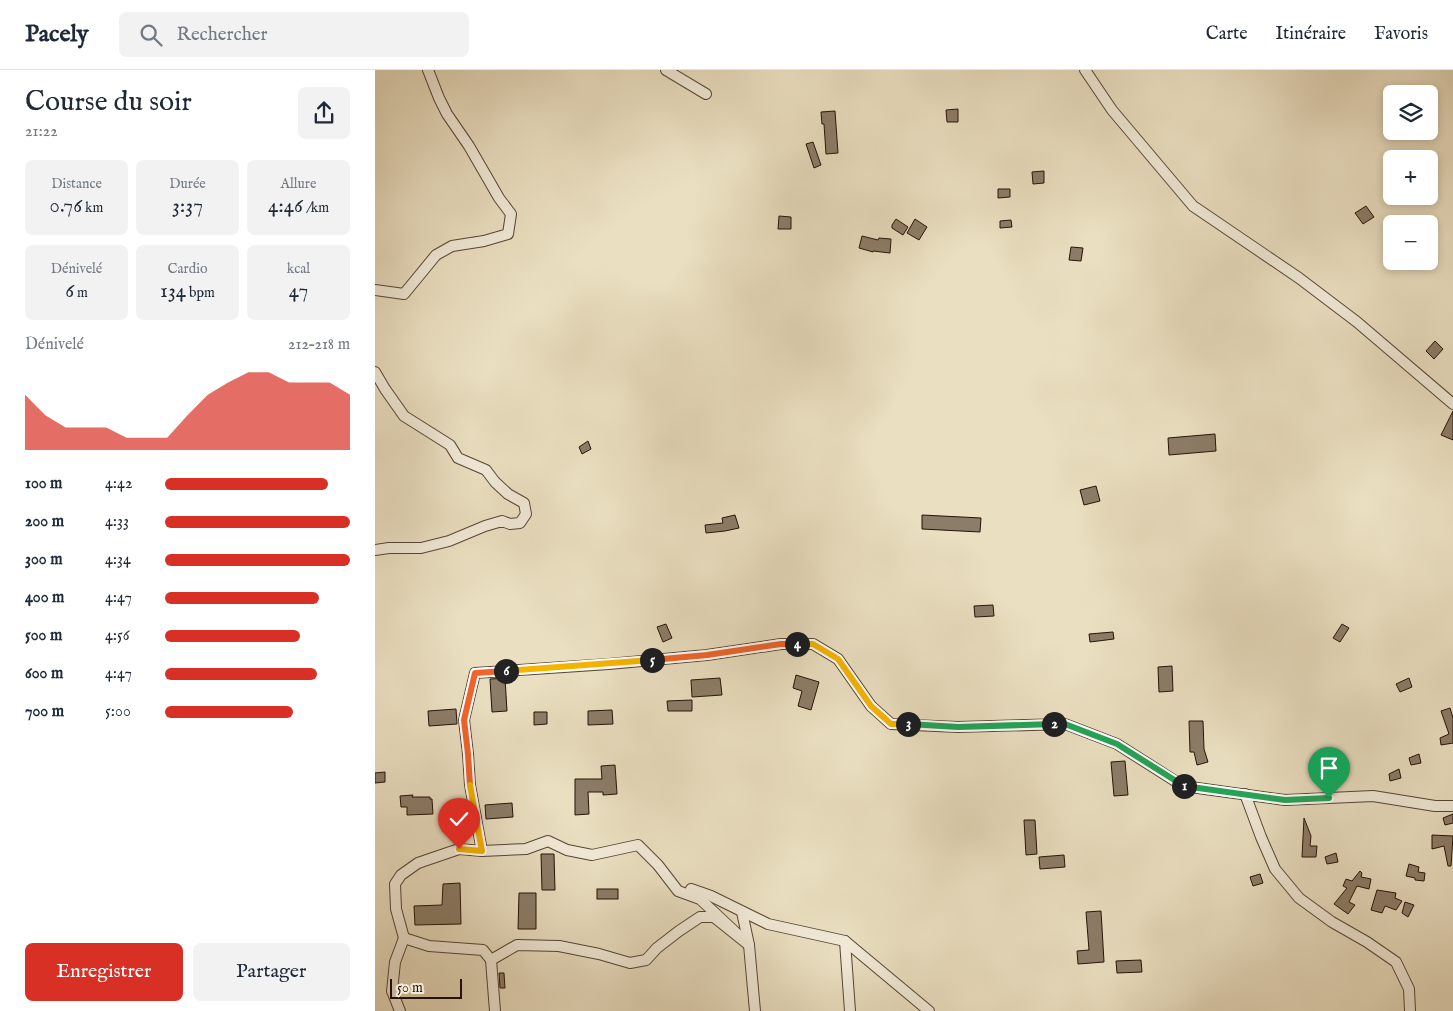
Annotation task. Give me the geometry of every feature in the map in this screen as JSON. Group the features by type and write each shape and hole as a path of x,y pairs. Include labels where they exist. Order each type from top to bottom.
{"street":[{"path":"375,290 404,294 436,255 444,250 452,246 484,241 508,234 511,214 447,114 428,70"},
{"path":"666,70 706,94"},
{"path":"1085,70 1112,110 1193,206 1299,278 1357,322 1453,404"},
{"path":"375,373 405,416 449,445 458,458 486,470 508,494 524,503 526,514 521,523 510,524 502,521 434,546 375,550"},
{"path":"482,851 470,785 464,720 475,673 707,655 781,644 813,644 838,659 871,706 891,724 958,727 1065,724 1117,744 1183,786 1285,800 1373,796 1435,806 1453,806"},
{"path":"1245,794 1275,869 1299,898 1332,922 1397,962 1409,989 1410,1011"},
{"path":"400,1011 392,991 395,962 404,938 396,909 395,884 401,875 418,863 459,849 482,851 526,849 548,842 567,850 592,855 638,845 658,865 678,891 700,899 749,945"},
{"path":"671,882 700,892 768,924 845,941 929,1011"},
{"path":"742,912 749,945 755,1011"},
{"path":"491,960 517,945 559,946 599,954 629,963 646,960 657,948 679,931 700,918 714,917 749,945"},
{"path":"404,938 429,946 483,950 491,960 495,1011"},
{"path":"845,941 850,1011"}],"building":[{"path":"958,109 958,122 947,122 946,110"},
{"path":"835,111 838,153 826,154 824,124 822,124 821,112"},
{"path":"813,142 821,165 814,168 806,144"},
{"path":"1044,171 1044,183 1033,184 1032,172"},
{"path":"998,189 1010,189 1010,197 998,198"},
{"path":"1366,206 1374,217 1363,224 1355,213"},
{"path":"779,216 791,217 791,229 778,229"},
{"path":"896,219 908,227 903,235 892,228"},
{"path":"915,219 927,227 919,240 907,233"},
{"path":"1011,220 1012,227 1000,228 1000,221"},
{"path":"862,236 878,240 879,238 891,239 890,253 873,252 859,248"},
{"path":"1071,247 1083,248 1081,261 1069,260"},
{"path":"1435,341 1443,349 1434,359 1426,351"},
{"path":"1453,411 1453,440 1441,435"},
{"path":"1215,434 1216,451 1169,455 1168,438"},
{"path":"588,441 591,449 582,454 579,447"},
{"path":"1096,486 1100,501 1084,505 1080,490"},
{"path":"735,515 739,528 706,533 705,525 723,523 722,518"},
{"path":"922,515 981,518 980,532 922,529"},
{"path":"993,605 994,616 975,617 974,606"},
{"path":"666,624 672,638 663,642 657,627"},
{"path":"1342,624 1349,628 1340,642 1333,638"},
{"path":"1113,632 1114,639 1090,642 1089,634"},
{"path":"1172,666 1173,691 1159,692 1158,667"},
{"path":"796,675 819,682 811,710 798,706 802,691 793,688"},
{"path":"505,678 507,711 492,712 490,679"},
{"path":"720,678 722,695 692,697 691,680"},
{"path":"1409,678 1412,687 1400,692 1396,684"},
{"path":"692,700 692,711 668,711 667,701"},
{"path":"1450,708 1453,718 1453,743 1441,745 1440,738 1449,734 1441,711"},
{"path":"456,709 457,724 429,726 428,711"},
{"path":"612,710 613,724 588,725 588,711"},
{"path":"534,712 547,712 547,724 534,725"},
{"path":"1189,721 1203,721 1204,749 1208,762 1197,765 1194,752 1190,752"},
{"path":"1419,754 1421,763 1411,765 1409,758"},
{"path":"1125,761 1128,795 1114,796 1111,762"},
{"path":"615,765 617,794 603,795 603,792 588,792 589,814 575,815 575,779 602,779 601,766"},
{"path":"1399,769 1401,778 1390,781 1389,774"},
{"path":"385,772 385,782 375,783 375,773"},
{"path":"413,795 412,797 430,797 432,799 433,814 407,815 407,807 401,807 400,796"},
{"path":"512,803 513,817 486,819 485,805"},
{"path":"1453,814 1453,823 1445,825 1443,818"},
{"path":"1304,818 1311,836 1310,846 1317,846 1316,857 1302,857"},
{"path":"1024,820 1035,820 1037,854 1026,855"},
{"path":"1432,835 1453,836 1451,866 1448,866 1444,846 1432,849"},
{"path":"1336,853 1338,862 1327,864 1325,857"},
{"path":"541,854 554,854 555,890 542,890"},
{"path":"1064,855 1065,867 1040,869 1039,857"},
{"path":"1409,864 1419,867 1418,872 1425,873 1424,881 1406,876"},
{"path":"1360,871 1362,873 1361,877 1371,879 1369,889 1357,886 1349,902 1355,905 1348,914 1334,904 1347,888 1343,886 1346,879 1352,881"},
{"path":"1260,874 1263,883 1253,886 1250,877"},
{"path":"460,883 461,924 415,925 414,906 442,905 443,884"},
{"path":"597,889 618,889 618,899 597,899"},
{"path":"1377,890 1396,893 1395,898 1402,901 1396,910 1385,906 1382,913 1371,910"},
{"path":"519,893 536,893 536,929 518,929"},
{"path":"1405,902 1414,905 1408,917 1402,913"},
{"path":"1101,911 1104,962 1078,964 1077,951 1089,950 1086,912"},
{"path":"1141,960 1142,972 1117,973 1116,961"},
{"path":"499,973 504,973 505,988 500,988"}],"route":[{"path":"459,849 482,851 470,785 464,720 475,673 707,655 781,644 813,644 838,659 871,706 891,724 958,727 1065,724 1117,744 1183,786 1285,800 1329,798"}]}
